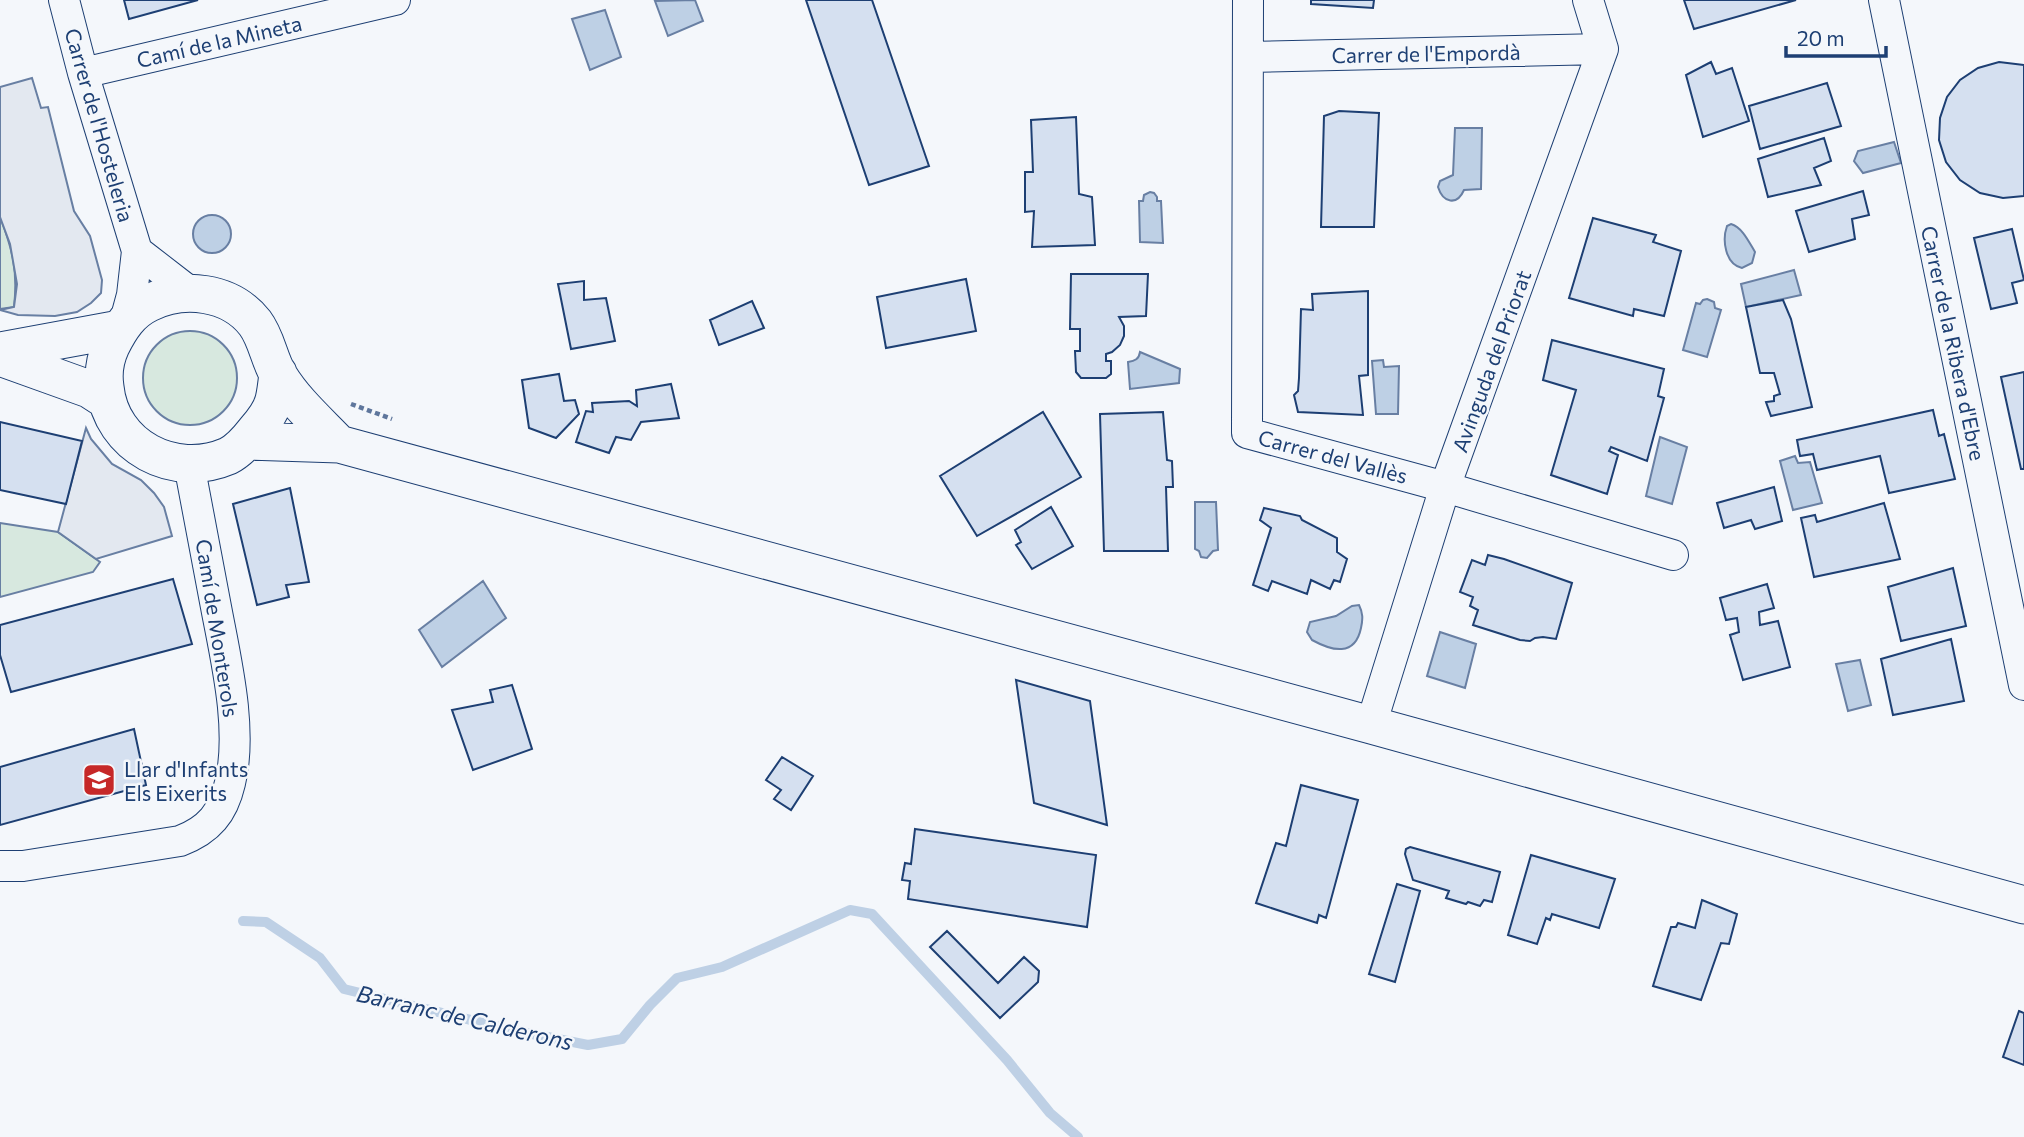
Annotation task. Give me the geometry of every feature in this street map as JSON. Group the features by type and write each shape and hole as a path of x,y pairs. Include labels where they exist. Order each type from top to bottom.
{"street":[{"name":"Carrer de l'Hosteleria","path":"64,0 83,73 137,251 132,295 122,325"},
{"name":"Camí de la Mineta","path":"83,73 395,0"},
{"name":"Carrer del Vallès","path":"1248,0 1247,433 1445,487 1674,555"},
{"path":"1588,0 1603,50"},
{"name":"Carrer de la Ribera d'Ebre","path":"1884,0 2024,685"},
{"name":"Carrer de l'Empordà","path":"1248,57 1603,50"},
{"name":"Avinguda del Priorat","path":"1371,725 1445,487 1603,50"},
{"name":"Carrer de l'Hosteleria","path":"137,251 190,292"},
{"path":"278,373 274,400 264,422 247,441 230,455 189,464 167,461 140,448 118,427 106,400 103,375 108,352 122,325 143,306 163,296 190,292 212,296 231,303 254,323 269,349 278,373 295,398 339,444"},
{"path":"0,351 122,325"},
{"path":"0,357 89,389 106,400"},
{"path":"247,441 339,444 2024,905"},
{"name":"Camí de Monterols","path":"0,866 23,866 180,841 206,828 224,801 233,762 234,732 227,664 189,464"}],"path":[{"path":"343,401 393,420"}],"shaded area":[{"path":"32,78 41,108 48,107 74,211 90,236 102,280 101,293 91,303 77,312 55,316 18,315 0,310 14,307 17,284 10,244 0,217 0,87"},
{"path":"0,217 11,251 15,283 14,307 0,309"},
{"path":"190,331 208,335 223,345 233,360 237,378 233,396 223,411 208,421 190,425 172,421 157,411 147,396 143,378 147,360 157,345 172,335"},
{"path":"86,428 91,439 112,464 141,480 154,493 164,507 172,536 96,559 58,532"},
{"path":"0,523 58,532 100,562 93,572 0,597"}],"water":[{"path":"695,0 703,21 668,36 655,1"},
{"path":"605,10 621,57 590,70 572,19"},
{"path":"1455,128 1482,128 1481,189 1464,190 1458,199 1450,200 1443,196 1438,187 1440,181 1453,175"},
{"path":"1894,142 1901,163 1863,173 1854,161 1858,151"},
{"path":"1154,193 1157,201 1161,201 1163,243 1140,242 1139,201 1143,201 1144,195"},
{"path":"212,215 226,220 231,234 226,248 212,253 198,248 193,234 198,220"},
{"path":"1731,224 1742,232 1755,252 1752,263 1742,268 1732,262 1726,251 1727,226"},
{"path":"1794,270 1801,295 1746,307 1741,284"},
{"path":"1707,299 1714,302 1715,308 1721,310 1707,357 1683,350 1696,303 1700,304"},
{"path":"1140,352 1180,369 1179,383 1130,389 1128,362 1136,359"},
{"path":"1383,360 1384,367 1399,366 1398,414 1376,414 1372,361"},
{"path":"1660,437 1687,447 1672,504 1646,496"},
{"path":"1795,456 1798,463 1810,462 1822,503 1793,510 1780,461"},
{"path":"1195,502 1216,502 1218,550 1213,551 1207,558 1201,557 1195,549"},
{"path":"483,581 506,618 442,667 419,630"},
{"path":"1359,605 1362,622 1354,644 1335,649 1312,640 1307,632 1310,622 1336,616 1352,606"},
{"path":"1440,632 1476,644 1465,688 1427,676"},
{"path":"1860,660 1871,705 1848,711 1836,664"}],"building":[{"path":"124,0 198,0 129,19"},
{"path":"806,0 872,0 929,166 869,185"},
{"path":"1311,0 1374,0 1373,8 1311,4"},
{"path":"1684,0 1796,0 1694,29"},
{"path":"1711,62 1716,74 1732,68 1749,121 1703,137 1686,75"},
{"path":"1999,62 2024,65 2024,196 2003,198 1980,193 1960,180 1946,162 1939,140 1940,118 1947,97 1960,80 1978,68"},
{"path":"1827,83 1841,126 1760,149 1749,106"},
{"path":"1339,111 1379,113 1374,227 1321,227 1324,116"},
{"path":"1076,117 1079,194 1092,197 1095,245 1032,247 1034,211 1025,212 1025,172 1033,172 1031,120"},
{"path":"1824,138 1831,161 1814,168 1821,185 1768,197 1758,159"},
{"path":"1863,191 1869,215 1852,219 1855,239 1809,252 1796,211"},
{"path":"1593,218 1656,235 1653,242 1681,251 1664,316 1634,309 1633,316 1569,298"},
{"path":"2012,229 2024,280 2012,283 2017,303 1991,309 1974,238"},
{"path":"1071,274 1148,274 1146,316 1119,317 1124,326 1124,336 1120,345 1106,354 1106,361 1111,361 1111,374 1106,378 1081,378 1076,372 1075,351 1080,351 1080,329 1070,329"},
{"path":"966,279 976,331 886,348 877,297"},
{"path":"584,281 584,300 606,298 615,341 571,349 558,284"},
{"path":"1368,291 1368,375 1359,376 1363,415 1298,412 1294,395 1298,391 1301,309 1313,310 1312,294"},
{"path":"1783,300 1791,319 1812,407 1771,416 1766,402 1774,401 1774,396 1780,394 1774,373 1760,373 1746,307"},
{"path":"752,301 764,328 719,345 710,320"},
{"path":"1552,340 1664,369 1658,396 1664,398 1647,461 1611,447 1609,451 1618,455 1607,494 1551,475 1576,390 1543,380"},
{"path":"2024,372 2024,469 2021,469 2001,377"},
{"path":"559,374 564,401 575,400 579,414 556,438 529,428 522,380"},
{"path":"671,384 679,418 641,422 631,440 616,437 609,453 576,442 586,411 593,412 592,403 629,401 637,406 636,390"},
{"path":"1933,410 1939,436 1944,434 1955,479 1889,493 1880,456 1817,470 1813,454 1800,456 1797,440"},
{"path":"1043,412 1081,477 977,536 940,476"},
{"path":"1163,412 1167,460 1172,461 1173,487 1166,487 1168,551 1104,551 1100,414"},
{"path":"0,422 82,441 66,504 0,490"},
{"path":"1774,487 1782,521 1755,529 1751,520 1724,528 1717,503"},
{"path":"290,488 309,582 286,585 289,597 257,605 233,504"},
{"path":"1884,503 1900,559 1814,577 1801,518 1815,515 1817,522"},
{"path":"1051,507 1073,546 1032,569 1016,545 1021,542 1015,530"},
{"path":"1264,508 1300,516 1302,520 1337,538 1337,552 1347,559 1340,582 1334,580 1330,589 1311,580 1307,594 1272,581 1268,591 1253,585 1271,528 1260,520"},
{"path":"1488,555 1572,583 1556,639 1543,637 1530,641 1520,640 1473,625 1478,610 1470,606 1473,597 1460,592 1472,560 1485,565"},
{"path":"1953,568 1966,626 1901,641 1888,587"},
{"path":"173,579 192,644 11,692 0,655 0,625"},
{"path":"1767,584 1774,608 1759,612 1760,625 1778,621 1790,667 1743,680 1730,635 1739,632 1737,618 1726,620 1720,598"},
{"path":"1951,639 1964,701 1893,715 1881,659"},
{"path":"1016,680 1090,701 1107,825 1034,803"},
{"path":"512,685 532,749 473,770 452,710 493,702 490,690"},
{"path":"134,729 146,785 0,825 0,767"},
{"path":"782,757 813,776 791,810 774,799 781,790 766,780"},
{"path":"1301,785 1358,800 1326,918 1319,915 1317,923 1256,903 1276,843 1286,846"},
{"path":"915,829 1096,855 1087,927 908,899 910,881 902,880 905,863 911,864"},
{"path":"1410,847 1500,872 1492,902 1484,900 1480,906 1468,902 1466,904 1446,898 1449,891 1413,880 1405,854"},
{"path":"1531,855 1615,879 1599,928 1552,914 1550,920 1546,918 1537,944 1508,935"},
{"path":"1397,884 1420,891 1395,982 1369,974"},
{"path":"1702,900 1737,914 1729,944 1721,943 1701,1000 1653,986 1671,927 1676,927 1678,923 1695,928"},
{"path":"947,931 998,983 1024,957 1039,971 1038,982 1000,1018 930,947"},
{"path":"2019,1011 2024,1013 2024,1065 2003,1057"}],"waterway":[{"name":"Barranc de Calderons","path":"243,921 266,922 320,958 344,989 512,1030 588,1045 622,1039 677,978 722,967 850,910 872,914 1007,1060 1050,1113 1078,1137"}],"place":[{"name":"Llar d'Infants Els Eixerits","path":"99,780"}]}
